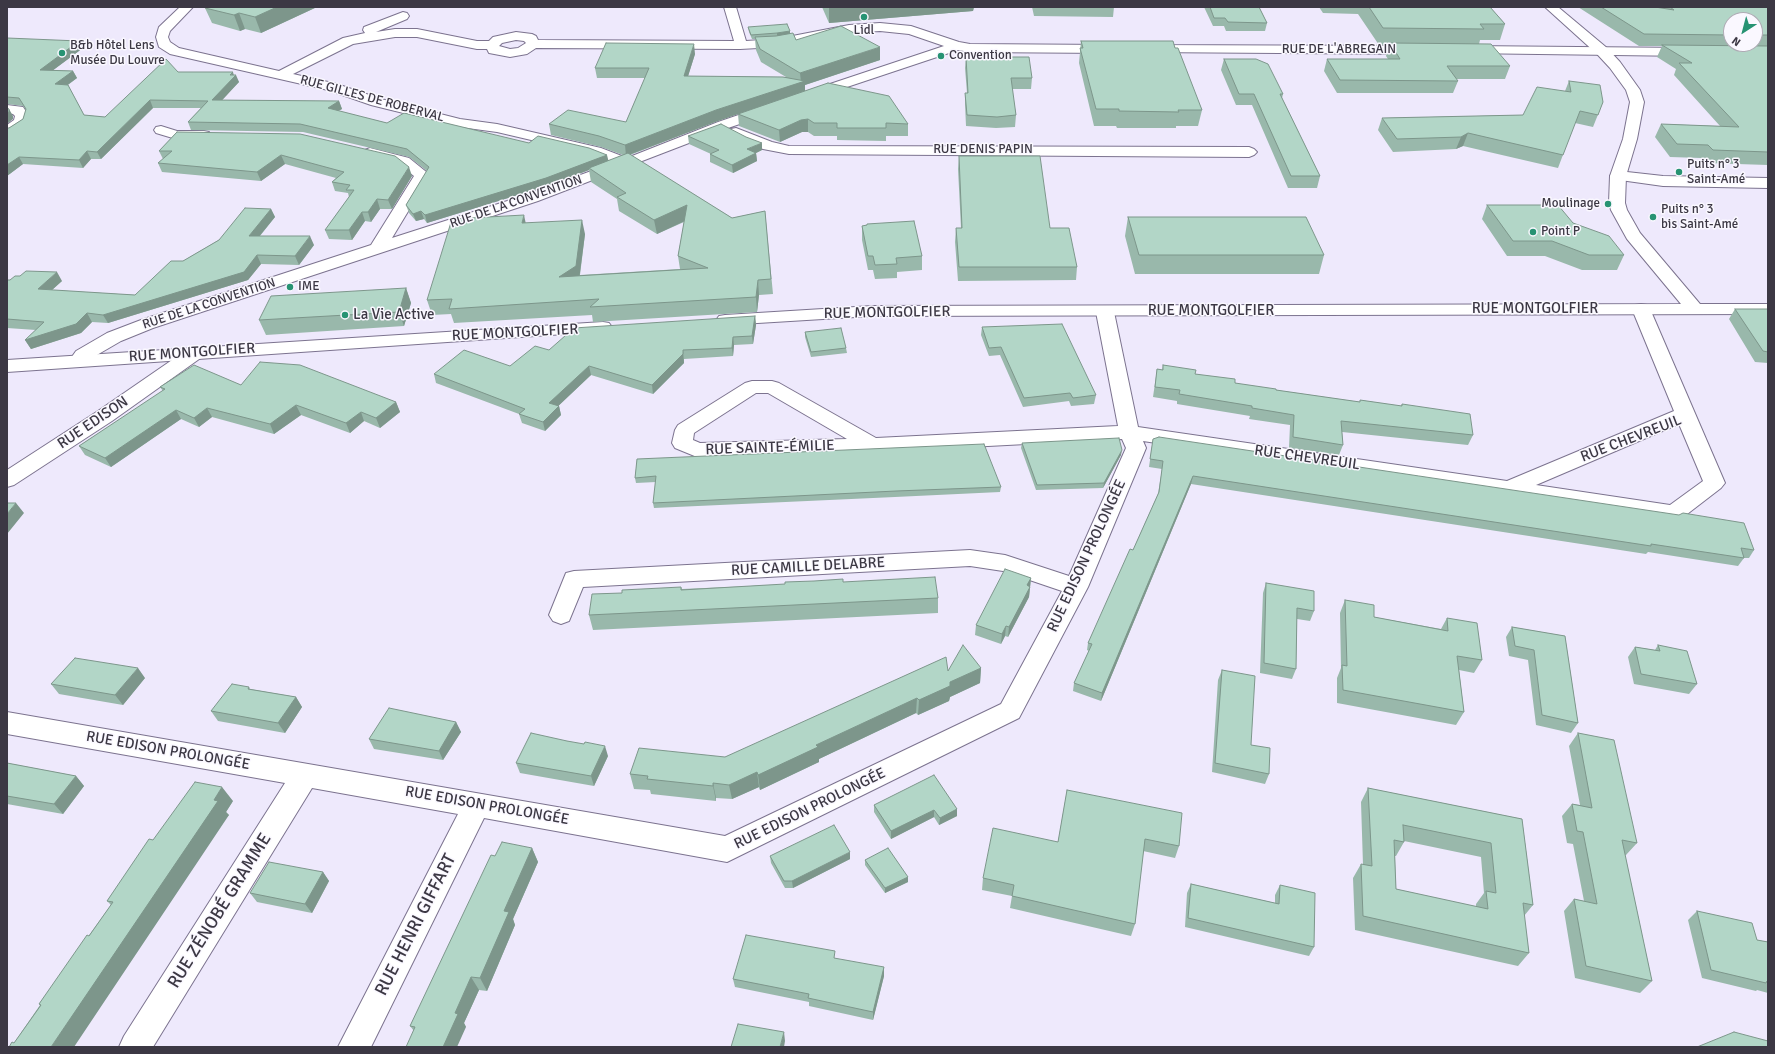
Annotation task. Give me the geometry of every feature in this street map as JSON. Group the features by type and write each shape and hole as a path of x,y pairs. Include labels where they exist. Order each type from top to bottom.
{"street":[{"name":"RUE GILLES DE ROBERVAL","path":"187,7 164,30 162,37 164,44 175,51 332,87 376,102 460,123 497,128 596,150 627,163"},
{"path":"730,7 740,36 740,45"},
{"path":"1552,7 1602,51 1615,65 1633,90 1637,102 1630,139 1618,176 1617,203 1619,210 1633,235 1694,308"},
{"path":"281,75 355,39 383,30 403,16"},
{"path":"383,30 417,33 477,45 492,45 494,50 510,53 522,51 533,44 740,45 777,43 849,29 880,27 911,30 957,46 970,48 1118,49"},
{"name":"RUE DE LA CONVENTION","path":"78,361 83,355 114,336 532,198 627,163 723,125 957,46"},
{"name":"RUE DE L'ABREGAIN","path":"1134,49 1433,50"},
{"path":"1457,50 1699,52"},
{"path":"7,109 18,110 22,116 21,122 7,131"},
{"name":"RUE DENIS PAPIN","path":"723,125 752,140 768,146 790,150 1249,152"},
{"path":"161,130 176,135 216,136"},
{"path":"358,150 404,161 422,175 378,248"},
{"path":"1618,176 1685,183 1768,183"},
{"name":"RUE MONTGOLFIER","path":"706,321 872,311 1105,312 1694,308 1768,309"},
{"path":"1641,309 1685,414"},
{"name":"RUE EDISON PROLONGÉE","path":"7,723 477,804 727,849 1010,711 1076,587 1136,448 1129,432 1105,312"},
{"name":"RUE MONTGOLFIER","path":"7,366 620,326"},
{"name":"RUE EDISON","path":"7,480 105,416 195,353"},
{"path":"147,357 159,378"},
{"name":"RUE SAINTE-ÉMILIE","path":"873,444 772,387 752,387 685,430 682,443 697,450 873,444 1129,432"},
{"name":"RUE CHEVREUIL","path":"1129,432 1674,513 1714,483 1685,414 1510,488"},
{"name":"RUE CAMILLE DELABRE","path":"561,615 574,579 590,578 970,558 1005,563 1076,587"},
{"name":"RUE ZÉNOBÉ GRAMME","path":"135,1047 305,775"},
{"name":"RUE HENRI GIFFART","path":"354,1047 477,804"}],"building":[{"path":"277,7 255,17 239,13 234,15 205,8"},
{"path":"1210,7 1259,7 1267,23 1228,22 1225,18 1214,18"},
{"path":"1369,7 1490,7 1505,24 1480,24 1484,29 1383,28"},
{"path":"1601,7 1655,7 1674,10 1670,7 1768,7 1768,35 1763,35 1763,12 1723,12 1723,35 1644,34"},
{"path":"787,24 790,31 751,35 748,27"},
{"path":"841,26 880,47 800,73 760,49 755,37 776,36 793,33 796,40"},
{"path":"7,38 79,41 40,70 73,71 55,84 68,85 84,115 105,117 166,59 178,72 233,72 230,75 236,75 212,100 339,101 328,108 387,123 404,113 529,143 538,136 589,148 607,155 546,178 425,215 421,211 413,214 406,205 429,167 407,149 300,124 188,122 208,101 150,100 97,152 87,151 79,160 19,157 7,165 7,128 23,119 26,109 19,98 7,97"},
{"path":"1081,41 1173,41 1175,48 1178,48 1202,110 1178,110 1179,112 1096,109 1080,48 1083,48"},
{"path":"606,43 694,44 684,76 783,77 805,81 716,110 625,145 599,136 549,124 568,110 626,122 649,68 595,68"},
{"path":"1390,43 1491,44 1510,66 1447,66 1458,81 1340,80 1327,59 1400,59"},
{"path":"1662,45 1723,46 1723,52 1763,52 1763,46 1768,46 1768,152 1713,150 1708,145 1677,144 1661,124 1739,127 1679,63 1692,63"},
{"path":"966,57 1029,57 1032,78 1011,78 1016,115 997,117 967,115 965,93 968,93"},
{"path":"1224,59 1256,59 1268,64 1283,94 1280,94 1320,176 1291,176 1254,94 1239,94"},
{"path":"1569,81 1600,85 1603,102 1598,115 1580,111 1563,155 1468,133 1461,137 1397,139 1382,118 1523,115 1537,87 1571,92"},
{"path":"828,83 889,96 908,124 886,123 886,128 837,128 837,123 814,123 808,119 801,120 779,130 738,114"},
{"path":"721,124 746,137 762,143 747,149 756,153 732,165 710,154 719,150 688,136"},
{"path":"177,132 300,134 395,156 409,167 388,200 377,199 368,212 362,212 349,230 325,230 354,190 346,190 350,185 332,182 344,172 281,155 257,172 158,163 172,151 159,151"},
{"path":"628,153 732,218 765,211 771,279 758,280 756,297 590,307 599,299 449,309 452,299 427,300 452,219 524,215 522,223 582,220 576,266 559,277 708,268 678,256 687,205 654,220 617,197 626,193 589,168"},
{"path":"959,156 1040,156 1050,228 1069,228 1077,267 959,267 956,228 962,228"},
{"path":"1487,205 1558,205 1573,223 1609,236 1624,255 1589,255 1552,241 1513,241"},
{"path":"245,208 271,209 249,236 310,236 295,256 257,255 244,272 103,315 87,313 76,324 25,340 44,322 7,319 7,280 10,280 15,276 20,276 26,271 57,272 38,289 135,295 171,261 183,261 219,240"},
{"path":"1128,217 1306,217 1324,255 1139,255"},
{"path":"914,221 922,256 896,258 897,264 875,265 873,256 868,256 862,226 867,224"},
{"path":"406,288 399,312 259,320 271,296"},
{"path":"1735,309 1768,309 1768,352 1763,351"},
{"path":"755,316 752,336 733,337 732,348 683,350 683,354 652,385 589,366 549,403 559,406 543,422 519,414 525,409 434,374 464,350 510,366 535,346 549,350 574,328"},
{"path":"1062,324 1096,395 1073,398 1070,393 1024,398 1001,347 989,348 982,327"},
{"path":"841,328 846,348 811,352 805,332"},
{"path":"260,362 300,365 396,402 376,418 361,412 346,423 296,405 270,424 207,408 194,418 176,410 105,458 79,446 165,389 160,387 194,365 241,385"},
{"path":"1163,365 1196,370 1195,374 1235,379 1235,383 1276,390 1360,402 1360,400 1402,406 1402,404 1470,414 1473,435 1341,421 1343,445 1293,437 1294,415 1252,408 1252,406 1179,394 1180,390 1155,387 1157,369 1163,370"},
{"path":"1159,437 1679,515 1683,513 1744,523 1754,550 1741,548 1744,558 1651,544 1651,546 1193,476 1102,693 1074,683 1092,644 1088,643 1130,549 1133,550 1159,492 1163,461 1150,459 1153,439"},
{"path":"1119,438 1122,450 1104,483 1037,485 1022,443"},
{"path":"984,444 1001,487 653,503 656,476 635,478 637,459"},
{"path":"7,503 16,503 7,514"},
{"path":"1005,569 1031,578 1027,585 1030,587 1009,627 1006,626 1002,634 976,625"},
{"path":"935,577 938,598 589,615 592,594 622,593 622,590 681,587 681,590 843,579 843,582"},
{"path":"1266,583 1314,591 1314,611 1297,608 1296,669 1264,663"},
{"path":"1345,600 1374,605 1374,617 1448,631 1447,618 1477,623 1482,660 1457,656 1464,712 1343,690 1342,665 1347,666"},
{"path":"1512,627 1565,636 1578,723 1542,715 1534,650 1515,646"},
{"path":"963,645 981,668 950,682 950,686 919,700 917,698 816,745 818,747 758,775 757,772 729,785 713,783 713,786 647,779 648,776 630,774 639,748 725,757 946,657 948,671"},
{"path":"1658,645 1687,651 1697,684 1641,674 1635,647 1660,651"},
{"path":"75,658 138,668 115,695 51,684"},
{"path":"1222,670 1255,676 1251,745 1270,748 1269,774 1215,763"},
{"path":"232,684 249,687 248,689 296,697 278,723 211,711"},
{"path":"389,708 456,722 439,751 369,739"},
{"path":"531,733 584,744 585,742 605,746 591,776 516,763"},
{"path":"1578,733 1614,740 1637,843 1622,840 1652,981 1586,966 1574,899 1597,904 1583,832 1577,831 1572,804 1592,808"},
{"path":"7,763 76,776 54,804 7,796"},
{"path":"934,775 957,809 940,818 934,810 891,831 874,805"},
{"path":"195,782 222,787 214,800 218,801 51,1047 9,1047 12,1042 14,1043 41,1005 39,1004 87,935 89,936 113,902 107,901 149,839 153,840"},
{"path":"1368,788 1522,819 1533,905 1523,903 1529,953 1363,916 1361,864 1372,866","holes":["1403,825 1491,843 1496,893 1486,891 1488,909 1396,889 1394,840 1404,842"]},
{"path":"1067,790 1182,813 1179,846 1145,839 1135,924 1012,896 1014,885 983,878 993,828 1058,842"},
{"path":"834,825 850,852 792,881 784,881 770,856"},
{"path":"502,842 532,848 504,911 509,912 480,978 471,977 455,1013 458,1014 443,1047 406,1047 415,1027 410,1026 491,855 495,856"},
{"path":"888,848 908,877 885,888 865,860"},
{"path":"269,862 323,872 305,904 250,893"},
{"path":"1191,884 1279,904 1280,885 1315,893 1314,947 1188,918"},
{"path":"1697,911 1752,923 1757,940 1768,942 1768,982 1767,981 1766,983 1711,970"},
{"path":"746,935 835,951 834,958 884,967 873,1012 808,998 809,994 733,979"},
{"path":"738,1024 784,1032 780,1047 731,1047"},
{"path":"1734,1032 1768,1041 1768,1047 1697,1047"}],"place":[{"name":"Lidl","path":"864,17"},
{"name":"B&b Hôtel Lens Musée Du Louvre","path":"62,53"},
{"name":"Convention","path":"941,56"},
{"name":"Puits n° 3 Saint-Amé","path":"1679,172"},
{"name":"Moulinage","path":"1608,204"},
{"name":"Puits n° 3 bis Saint-Amé","path":"1653,217"},
{"name":"Point P","path":"1533,232"},
{"name":"IME","path":"290,287"},
{"name":"La Vie Active","path":"345,315"}]}
